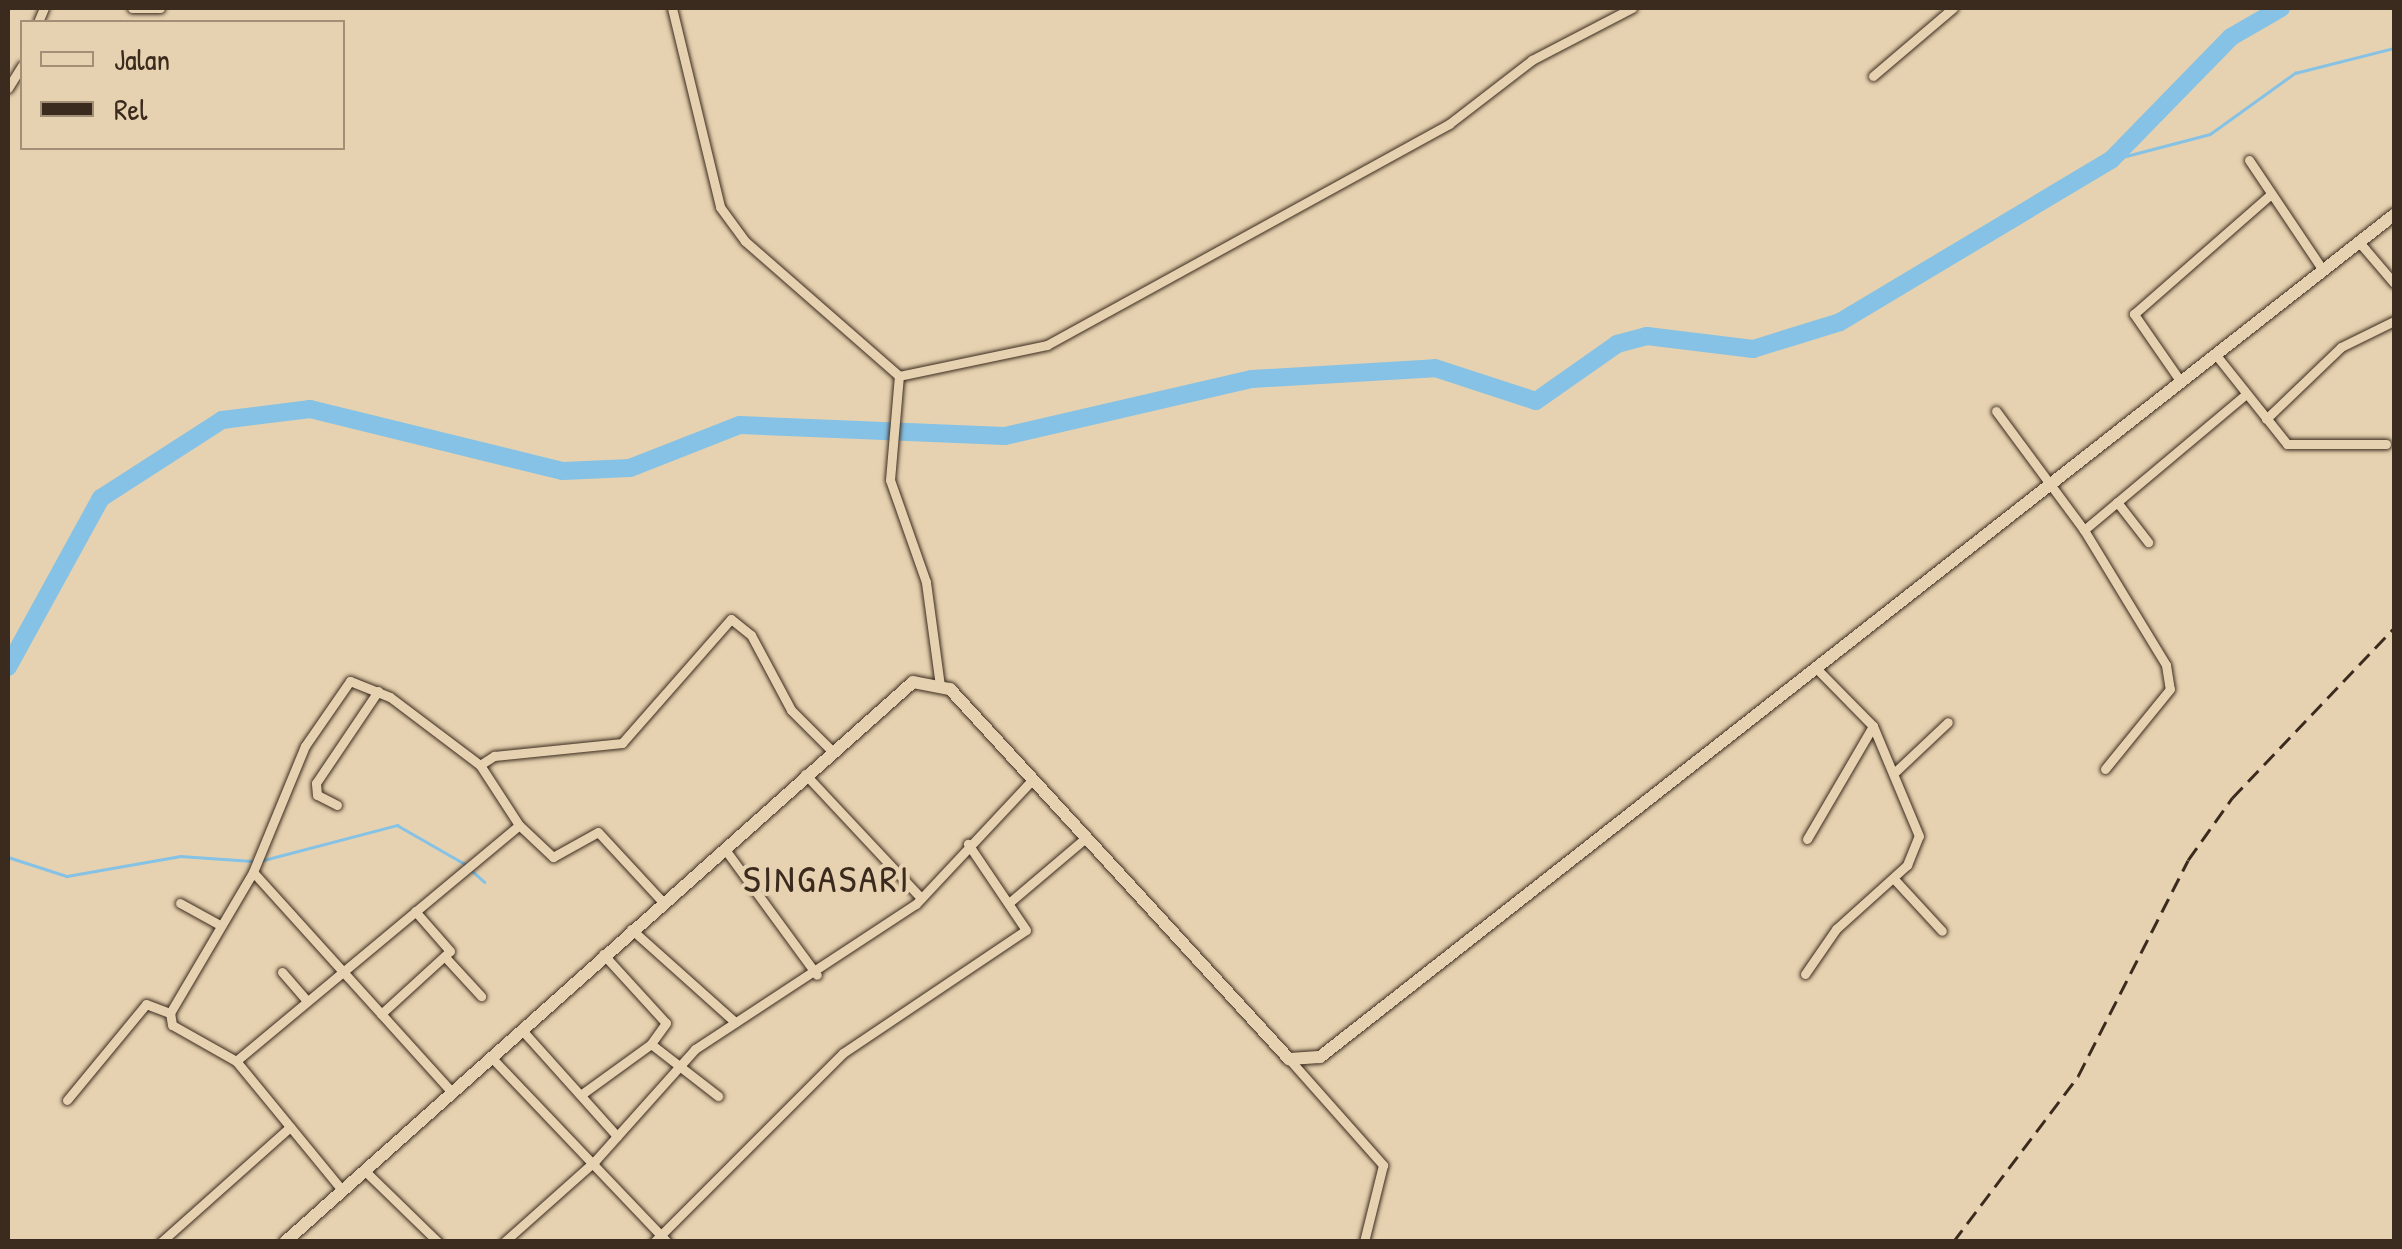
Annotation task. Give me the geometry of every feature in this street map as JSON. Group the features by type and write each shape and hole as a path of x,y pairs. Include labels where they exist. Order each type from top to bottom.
{"street":[{"path":"132,8 160,8"},
{"path":"672,8 720,208 745,241 899,376"},
{"path":"899,376 1047,344 1450,124 1532,60 1632,8"},
{"path":"1873,76 1953,8"},
{"path":"2249,160 2323,270"},
{"path":"2182,382 2134,314 2271,194"},
{"path":"1289,1059 1327,1053 2394,215"},
{"path":"2360,242 2394,283"},
{"path":"2266,419 2341,347 2394,321"},
{"path":"2216,355 2245,395 2295,446 2386,444"},
{"path":"899,376 890,408 889,461 926,582 940,686 1032,780 1383,1165 1364,1242"},
{"path":"2084,530 2245,395"},
{"path":"1996,412 2084,530 2172,684 2106,769"},
{"path":"2118,502 2148,542"},
{"path":"480,766 622,743 732,619 751,636 791,710 831,750"},
{"path":"1804,974 1836,929 1895,880 1919,836 1873,726 1818,671"},
{"path":"342,1190 236,1062 172,1024 170,1013 255,868 334,696 350,681 378,690 480,766 519,825 553,857 598,832 662,901"},
{"path":"285,1242 904,685 940,686"},
{"path":"337,806 317,795 316,783 378,690"},
{"path":"1894,773 1948,722"},
{"path":"1807,838 1873,726"},
{"path":"805,774 921,898"},
{"path":"504,1242 595,1161 676,1069 735,1022 817,975 921,898 962,863 968,844 1032,780"},
{"path":"236,1062 519,825"},
{"path":"1010,902 1083,840"},
{"path":"491,1057 595,1161 661,1239 843,1053 1024,932 1010,902 968,844"},
{"path":"724,848 817,975"},
{"path":"255,868 452,1092"},
{"path":"1895,880 1942,931"},
{"path":"180,903 220,924"},
{"path":"382,1014 446,958 449,949 415,911"},
{"path":"631,930 735,1022"},
{"path":"582,1094 651,1044 666,1023 603,954"},
{"path":"446,958 481,996"},
{"path":"282,972 307,1001"},
{"path":"67,1100 140,1010 152,1004 170,1013"},
{"path":"521,1029 617,1136"},
{"path":"651,1044 676,1069 718,1096"},
{"path":"161,1242 290,1127"},
{"path":"365,1171 438,1242"}],"waterway":[{"path":"8,667 101,498 222,420 310,409 563,471 630,468 740,425 1005,436 1252,379 1435,368 1536,401 1617,344 1647,336 1753,349 1840,322 2111,160 2231,37 2281,8"},
{"path":"2111,160 2210,134 2295,73 2394,48"},
{"path":"260,861 397,825 465,864"},
{"path":"8,857 67,876 180,856 252,861"},
{"path":"471,870 485,882"}],"railway":[{"path":"1953,1242 2078,1076 2188,860 2232,798 2394,628"}],"district":[{"name":"SINGASARI","path":"827,879"}]}
